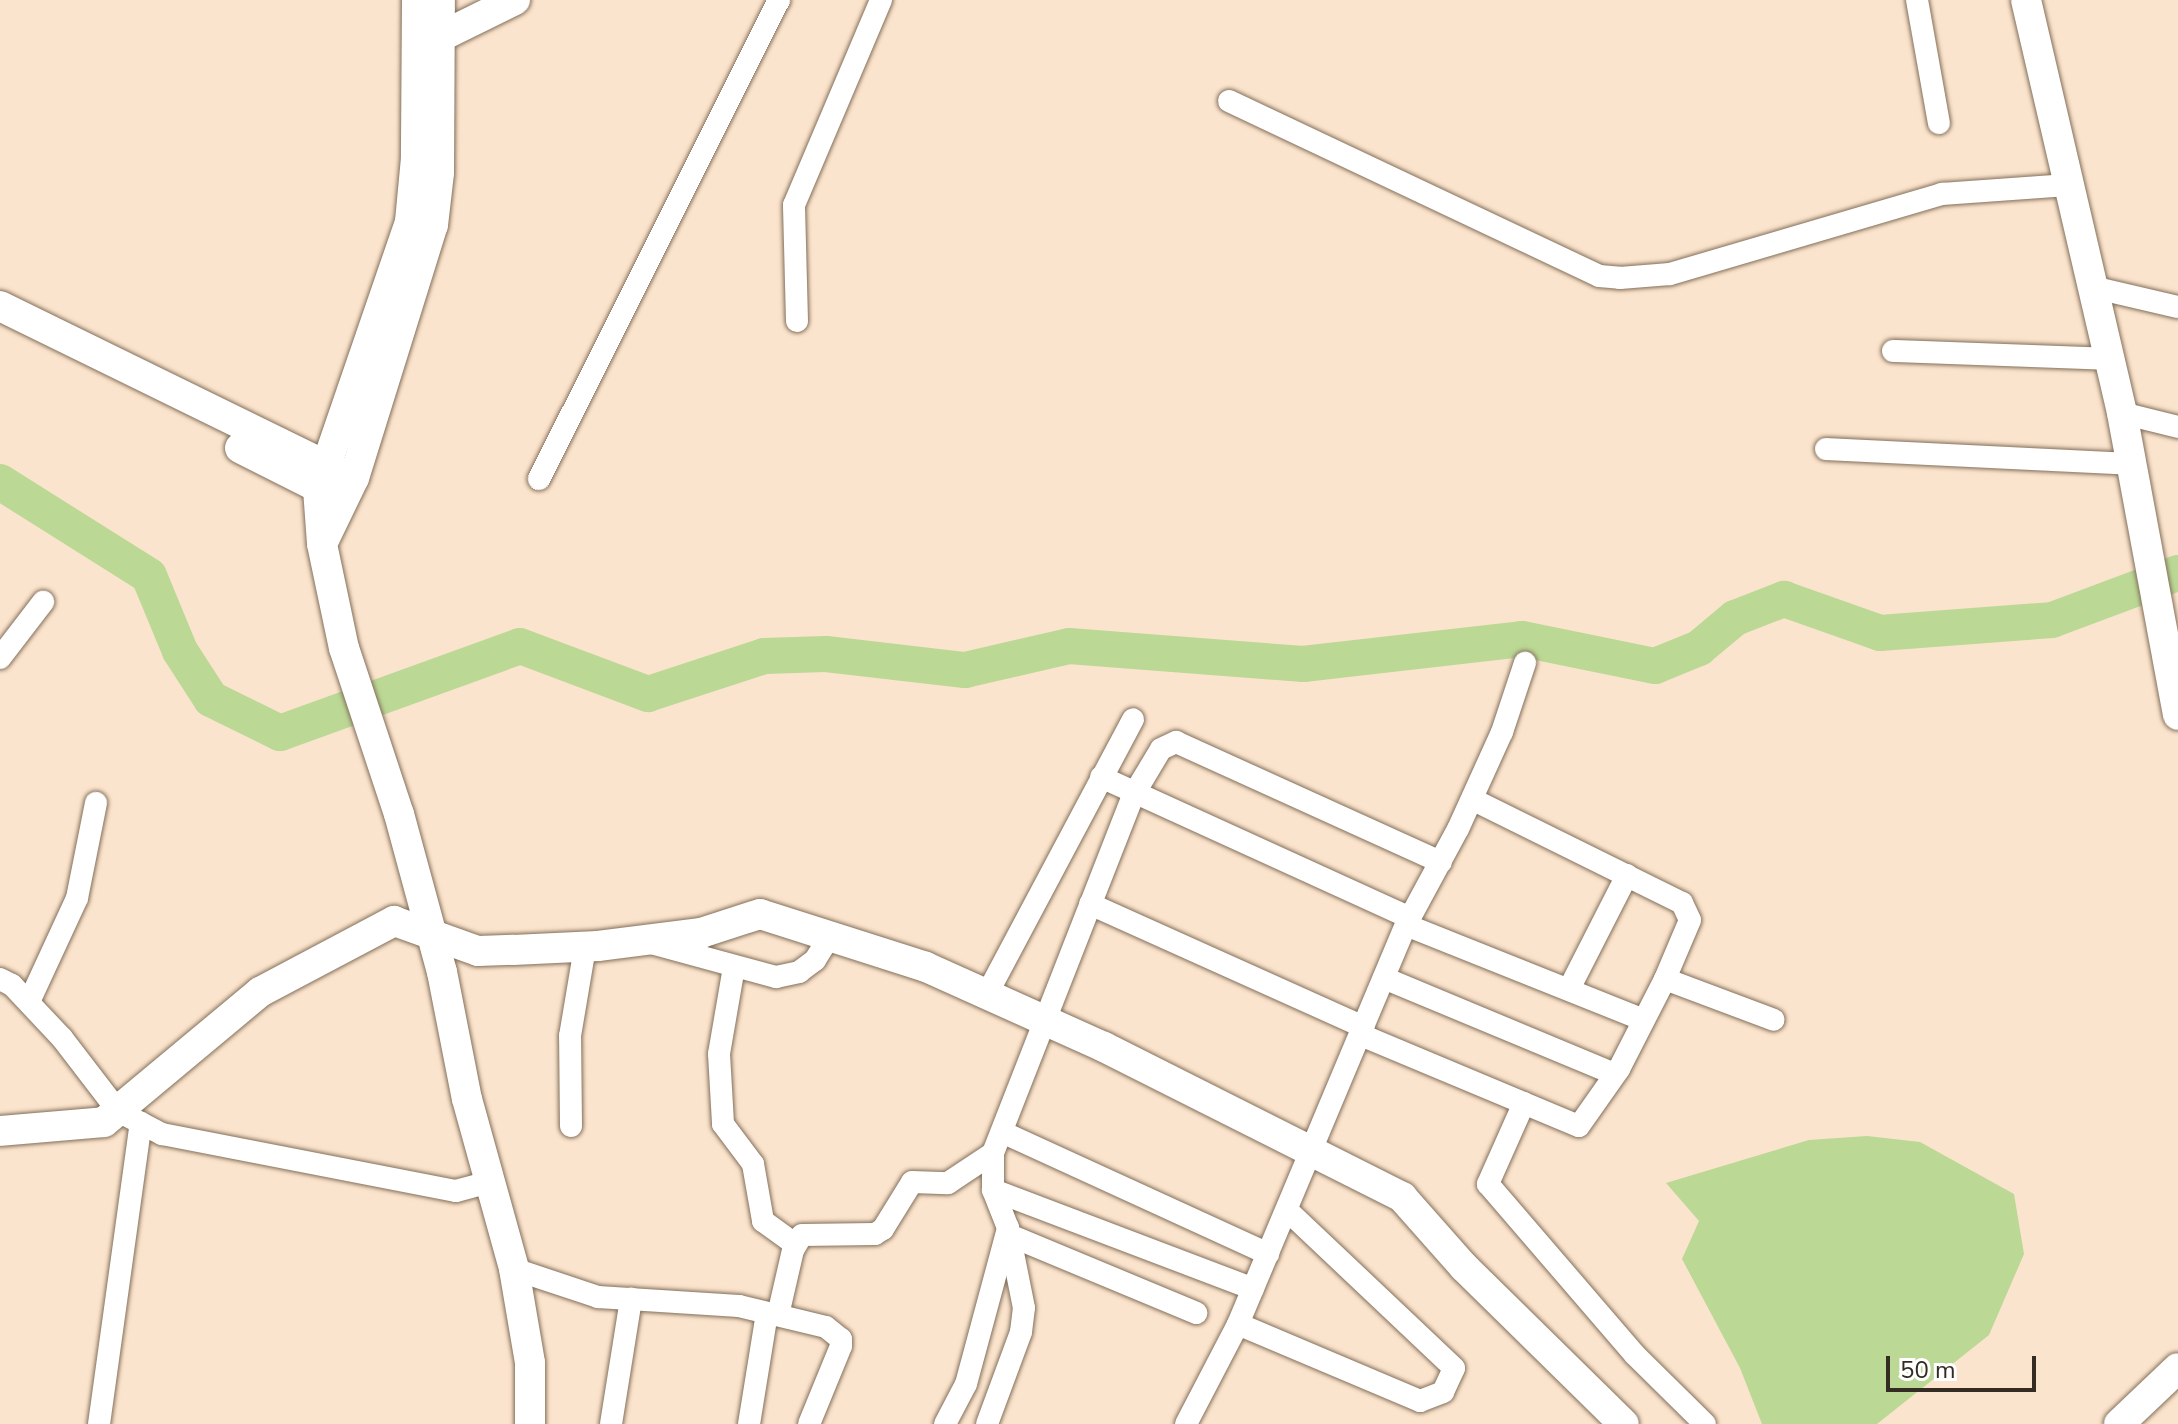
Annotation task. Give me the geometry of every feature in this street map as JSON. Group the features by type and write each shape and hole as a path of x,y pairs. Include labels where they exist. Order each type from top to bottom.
{"street":[{"path":"322,544 350,489 433,225 439,173 427,34 397,0"},
{"path":"427,34 515,0"},
{"path":"539,479 779,0"},
{"path":"797,321 794,205 881,0"},
{"path":"1917,0 1939,123"},
{"path":"2026,0 2122,413 2163,650 2178,715"},
{"path":"472,17 431,2 410,222 322,478 322,544 344,648 378,750 431,934 514,1269 530,1363 530,1424"},
{"path":"1229,101 1599,276 1620,278 1670,274 1942,194 2068,185"},
{"path":"2092,287 2178,307"},
{"path":"0,306 322,478"},
{"path":"0,325 350,489"},
{"path":"1893,351 2109,359"},
{"path":"2122,413 2178,427"},
{"path":"1826,449 2130,464"},
{"path":"0,658 43,602"},
{"path":"1186,1424 1238,1324 1408,922 1472,799 1525,663"},
{"path":"987,994 1133,719"},
{"path":"987,1424 1021,1332 1024,1308 1009,1232 993,1190 993,1153 1134,794 1161,749 1176,742 1441,862"},
{"path":"1101,777 1408,922 1644,1020"},
{"path":"1090,904 1362,1031 1579,1126 1615,1074 1665,979 1690,920 1689,911 1627,875 1472,799"},
{"path":"29,1002 77,898 96,803"},
{"path":"1569,989 1627,875"},
{"path":"0,1131 129,1117 260,992 394,921 478,951 585,947 642,941 701,933 760,914 926,967 1046,1021 1402,1197 1624,1424"},
{"path":"642,941 776,977 799,972 815,960 830,936"},
{"path":"571,1126 570,1036 585,947"},
{"path":"734,967 719,1054 723,1124 753,1164 763,1221 795,1244"},
{"path":"1384,978 1615,1074"},
{"path":"0,979 29,1002 129,1117 162,1134 456,1191 490,1182"},
{"path":"1665,979 1774,1020"},
{"path":"1524,1103 1488,1184 1635,1355 1705,1424"},
{"path":"99,1424 129,1117"},
{"path":"1002,1132 1268,1254"},
{"path":"749,1424 772,1314 795,1244 810,1233 875,1234 883,1229 912,1182 948,1183 993,1153"},
{"path":"993,1190 1253,1289"},
{"path":"1238,1324 1420,1401 1443,1392 1454,1368 1287,1210"},
{"path":"1009,1232 1196,1313"},
{"path":"945,1424 966,1384 1009,1232"},
{"path":"514,1269 579,1292 631,1299 739,1306 826,1327 841,1339 809,1424"},
{"path":"611,1424 631,1299"},
{"path":"2119,1424 2178,1368"}],"shaded area":[{"path":"1867,1136 1920,1142 2014,1194 2024,1254 1989,1335 1877,1424 1762,1424 1740,1368 1682,1259 1699,1221 1666,1183 1809,1140"}],"waterway":[{"path":"0,482 149,576 180,651 211,699 280,733 520,646 648,694 764,656 826,654 965,670 1069,646 1303,664 1522,639 1655,666 1699,648 1735,618 1784,599 1880,633 2052,620 2178,573"}]}
